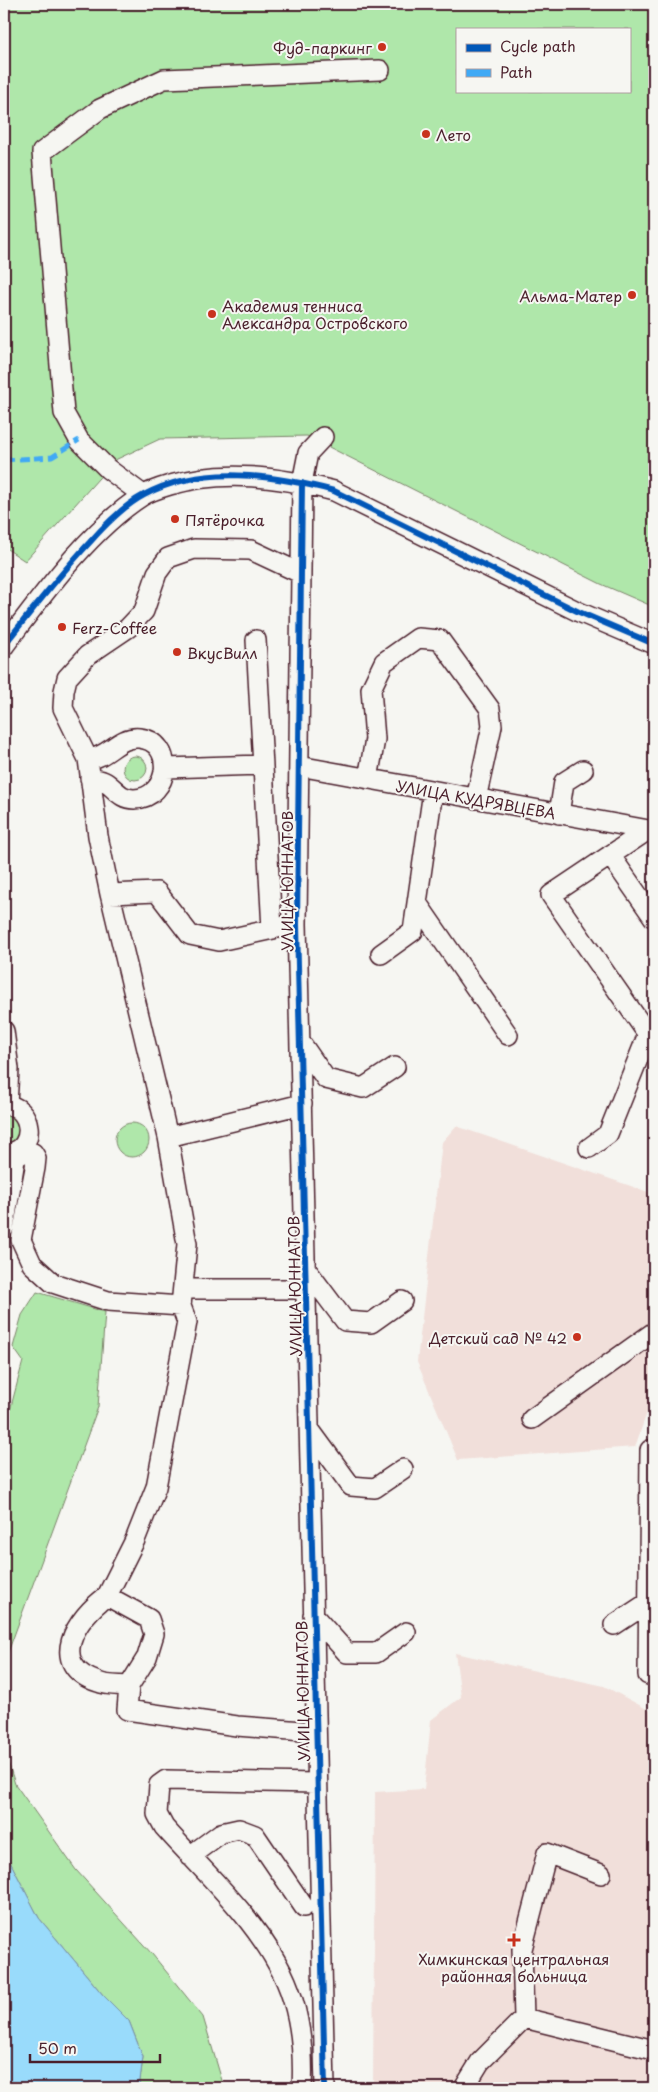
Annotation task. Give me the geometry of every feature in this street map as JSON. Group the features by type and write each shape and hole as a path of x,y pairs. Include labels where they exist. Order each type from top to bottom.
{"street":[{"path":"142,495 108,469 78,440 64,412 42,152 100,109 164,79 380,70"},
{"name":"УЛИЦА ЮННАТОВ","path":"322,437 308,453 302,483 297,924 325,2088"},
{"path":"6,640 110,521 142,495 189,479 242,475 302,483 334,491 579,612 654,644"},
{"path":"129,1686 98,1683 78,1671 70,1657 70,1641 80,1621 93,1606 106,1596 135,1540 156,1487 187,1322 182,1298 187,1244 168,1137 98,836 88,759 63,708 67,678 88,655 128,628 144,611 156,573 168,558 194,549 250,550 300,573"},
{"path":"368,780 374,739 371,689 384,662 418,638 440,640 490,709 492,726 476,799"},
{"path":"256,640 272,929"},
{"path":"88,759 103,756 125,740 141,738 157,746 166,768 165,776 156,791 139,798 123,797 105,782 90,778"},
{"path":"166,768 262,765"},
{"name":"УЛИЦА КУДРЯВЦЕВА","path":"299,766 651,831"},
{"path":"559,814 564,782 583,770"},
{"path":"381,954 413,932 433,791"},
{"path":"589,1148 608,1134 651,1039 551,895 610,855 651,831"},
{"path":"610,855 654,918"},
{"path":"110,894 157,892 190,935 220,941 297,924"},
{"path":"417,903 508,1035"},
{"path":"4,1031 9,1069 5,1105 24,1114 28,1122 29,1132 26,1140 11,1154"},
{"path":"301,1043 326,1079 364,1088 395,1067"},
{"path":"168,1137 302,1104"},
{"path":"11,1154 33,1153 36,1158 21,1240 32,1264 53,1283 108,1301 307,1289"},
{"path":"4,1228 15,1160 11,1154"},
{"path":"306,1269 345,1321 371,1323 402,1301"},
{"path":"532,1420 654,1332"},
{"path":"310,1430 351,1486 375,1488 403,1469"},
{"path":"653,1448 648,1675 654,1676"},
{"path":"106,1596 149,1619 154,1634 147,1656 129,1686 127,1710 237,1726 316,1732"},
{"path":"614,1625 649,1602"},
{"path":"313,1615 347,1653 376,1653 406,1632"},
{"path":"302,2088 303,2061 296,2011 279,1966 248,1919 164,1827 157,1814 159,1786 166,1780 317,1783"},
{"path":"190,1856 221,1833 239,1829 255,1835 304,1907"},
{"path":"464,2088 480,2062 524,2018 522,1949 547,1853 601,1874"},
{"path":"524,2018 654,2050"}],"shaded area":[{"path":"456,1126 654,1194 654,1392 635,1447 458,1460 417,1362 442,1142"},
{"name":"Химкинская центральная районная больница","path":"455,1653 604,1686 654,1713 654,2088 373,2088 375,1792 424,1789 431,1720 461,1697"}],"green space":[{"path":"4,4 654,4 654,607 601,584 307,436 160,439 115,460 25,561 4,547"},
{"path":"135,756 144,759 147,768 144,777 135,780 126,777 123,768 126,759"},
{"path":"4,1110 17,1114 24,1134 4,1149"},
{"path":"132,1123 144,1128 149,1140 144,1152 132,1157 120,1152 115,1140 120,1128"},
{"path":"37,1292 105,1312 98,1407 4,1663 4,1433 23,1361 13,1347 22,1315"},
{"path":"4,1749 15,1784 76,1870 152,1954 203,2017 223,2084 221,2088 139,2088 143,2057 129,2021 103,1995 39,1918 4,1850"}],"water":[{"path":"4,1850 39,1918 103,1995 129,2021 143,2057 139,2088 4,2088"}],"marked path":[{"path":"4,460 52,457 79,440"}],"cycle path":[{"path":"9,639 79,554 122,510 144,495 166,485 190,479 238,475 287,481 334,491 579,612 654,644"},
{"path":"302,483 297,924 325,2088"}],"place":[{"name":"Фуд-паркинг","path":"382,47"},
{"name":"Лето","path":"426,134"},
{"name":"Альма-Матер","path":"632,295"},
{"name":"Академия тенниса Александра Островского","path":"212,314"},
{"name":"Пятёрочка","path":"175,519"},
{"name":"Ferz-Coffee","path":"62,627"},
{"name":"ВкусВилл","path":"177,652"},
{"name":"Детский сад № 42","path":"577,1337"},
{"name":"Химкинская центральная районная больница","path":"514,1940"}]}
